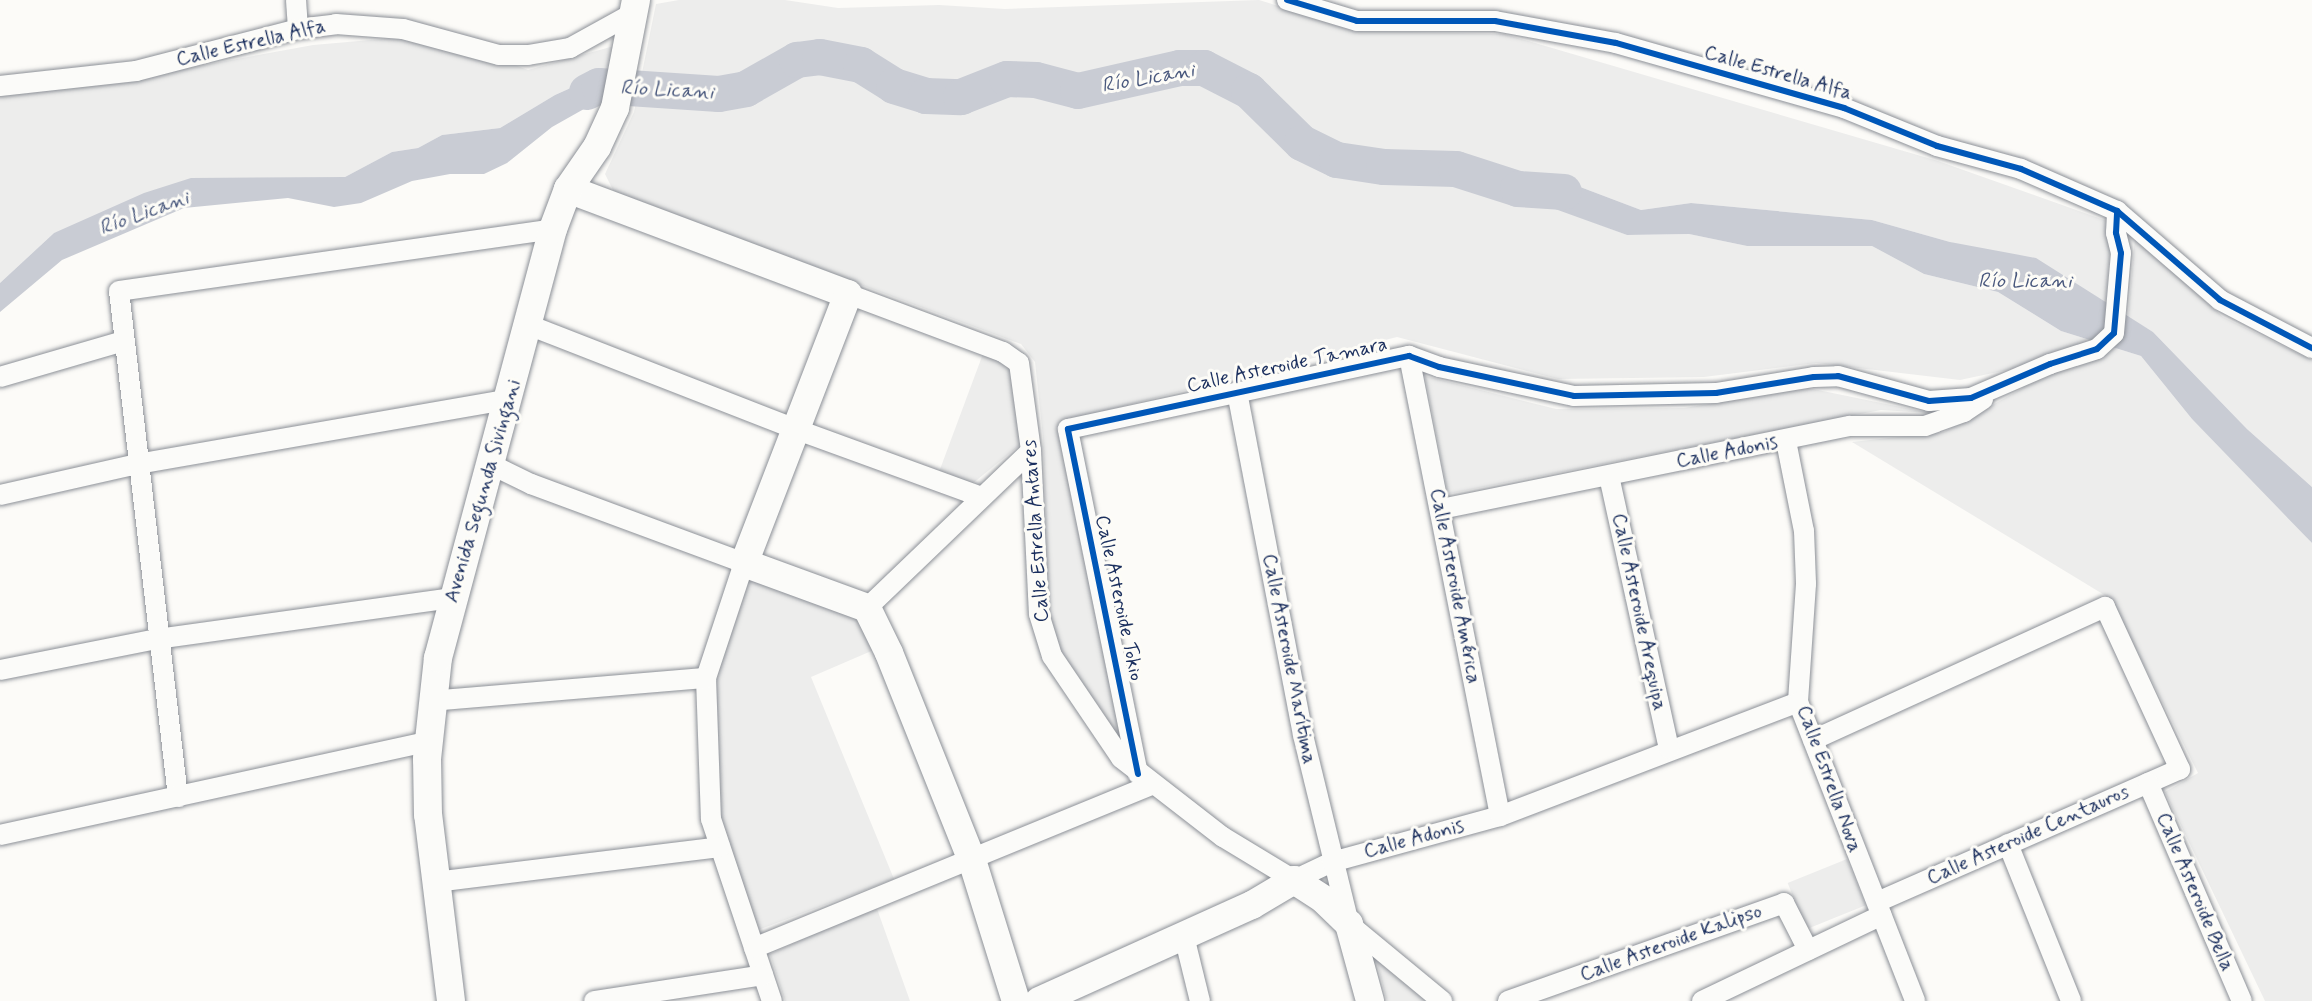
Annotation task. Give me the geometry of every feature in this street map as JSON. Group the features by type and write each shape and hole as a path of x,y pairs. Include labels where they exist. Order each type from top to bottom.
{"street":[{"path":"296,0 298,29"},
{"name":"Calle Estrella Alfa","path":"1287,0 1357,21 1495,21 1616,43 1844,108 1937,146 2021,169 2117,211 2220,300 2312,348"},
{"name":"Calle Estrella Alfa","path":"0,86 136,71 298,29 336,24 393,27 499,55 528,55 570,48 636,6"},
{"name":"Avenida Segunda Sivingani","path":"450,1001 428,815 428,742 431,701 452,598 510,399 526,324 553,229 568,189 597,147 615,108 636,6"},
{"name":"Calle Estrella Antares","path":"568,189 1004,352 1019,363 1031,451 1039,614 1045,635 1067,682 1121,758 1145,779 1223,837 1323,899 1349,924 1442,1001"},
{"path":"2006,384 2097,349 2114,333 2121,253 2116,233 2117,211"},
{"path":"178,797 119,291 553,229"},
{"path":"772,1001 711,819 706,678 744,563 848,294"},
{"path":"526,324 795,429 982,497"},
{"path":"0,377 124,341"},
{"name":"Calle Asteroide Tamara","path":"1068,429 1409,356 1439,367 1574,396 1716,393 1814,376 1838,376 1929,401 1950,401 1971,398 2006,384"},
{"name":"Calle Asteroide América","path":"1409,356 1500,816"},
{"name":"Calle Adonis","path":"1441,509 1786,441 1850,426 1925,426 1964,412 2006,384"},
{"name":"Calle Asteroide Marítima","path":"1237,392 1303,735 1332,862 1349,924"},
{"path":"0,495 138,464 510,399"},
{"name":"Calle Asteroide Tokio","path":"1068,429 1145,779"},
{"name":"Calle Estrella Nova","path":"1786,441 1805,552 1798,702 1915,1001"},
{"path":"867,608 1031,451"},
{"path":"490,464 531,484 867,608 889,653 972,860 1016,1001"},
{"name":"Calle Asteroide Arequipa","path":"1609,476 1669,748"},
{"path":"0,670 158,639 452,598"},
{"name":"Calle Asteroide Centauros","path":"1702,1001 1737,993 1879,908 2008,844 2180,769 2105,607 1813,740"},
{"path":"431,701 706,678"},
{"name":"Calle Adonis","path":"1039,1001 1252,905 1294,880 1332,862 1500,816 1669,748 1798,702"},
{"path":"0,835 428,742"},
{"path":"754,948 972,860 1145,779"},
{"name":"Calle Asteroide Bella","path":"2148,783 2242,1001"},
{"path":"2008,844 2071,1001"},
{"path":"435,882 720,847"},
{"name":"Calle Asteroide Kalipso","path":"1508,1001 1784,903 1808,950"},
{"path":"1349,924 1370,1001"},
{"path":"1185,936 1200,1001"},
{"path":"594,1001 763,975"}],"shaded area":[{"path":"679,0 785,0 838,8 939,5 1005,9 1259,0 1360,31 1504,34 1938,161 2107,221 2110,248 2106,305 2084,292 1950,242 1872,220 1691,203 1641,210 1575,185 1574,215 1627,235 1689,234 1747,246 1872,246 1924,274 1998,292 2061,331 2141,356 2192,419 2296,525 2312,543 2312,1001 2265,1001 2165,792 2198,773 2111,599 1852,442 1944,432 2023,388 2012,369 1960,380 1816,363 1704,377 1558,379 1397,337 1060,422 1123,746 1055,642 1050,621 1043,437 1035,362 1021,344 615,194 605,174 634,112 656,4"},
{"path":"417,36 464,45 528,70 614,46 613,69 555,95 500,128 442,135 418,148 392,152 345,177 234,180 54,233 0,283 0,91 112,82 313,45"},
{"path":"2135,238 2223,317 2312,360 2312,487 2247,429 2153,332 2128,317"},
{"path":"984,351 1008,366 1015,383 1021,444 972,484 939,472"},
{"path":"1425,376 1556,409 1684,408 1808,388 1930,413 1881,410 1448,494"},
{"path":"751,575 863,620 876,649 811,677 894,879 758,930 721,818 716,678"},
{"path":"1847,859 1866,905 1806,929 1788,883"},
{"path":"876,906 910,1001 785,1001 770,954"},
{"path":"1376,959 1431,1001 1387,1001"}],"water":[{"name":"Río Licani","path":"613,69 607,96 552,127 507,163 484,174 450,174 412,181 361,203 334,207 288,198 184,208 62,260 0,312 0,283 54,233 144,193 191,178 345,177 392,152 418,148 442,135 500,128 555,95"},
{"name":"Río Licani","path":"1510,178 1575,185 1641,210 1691,203 1872,220 1950,242 2036,258 2153,332 2247,429 2312,487 2312,543 2192,419 2141,356 2061,331 1998,292 1924,274 1872,246 1747,246 1689,234 1627,235 1519,196"}],"waterway":[{"name":"Río Licani","path":"587,92 599,86 719,94 746,89 797,60 820,57 861,65 894,86 926,96 961,97 1007,79 1036,80 1078,91 1180,68 1204,68 1249,91 1302,143 1337,160 1384,167 1456,169 1518,189 1564,192"}],"cycle path":[{"path":"1287,0 1357,21 1495,21 1616,43 1844,108 1937,146 2021,169 2117,211 2220,300 2312,348"},
{"path":"1138,774 1068,429 1409,356 1439,367 1574,396 1716,393 1814,377 1838,376 1929,401 1971,398 2050,364 2097,349 2114,333 2121,253 2116,233 2117,211"}]}
